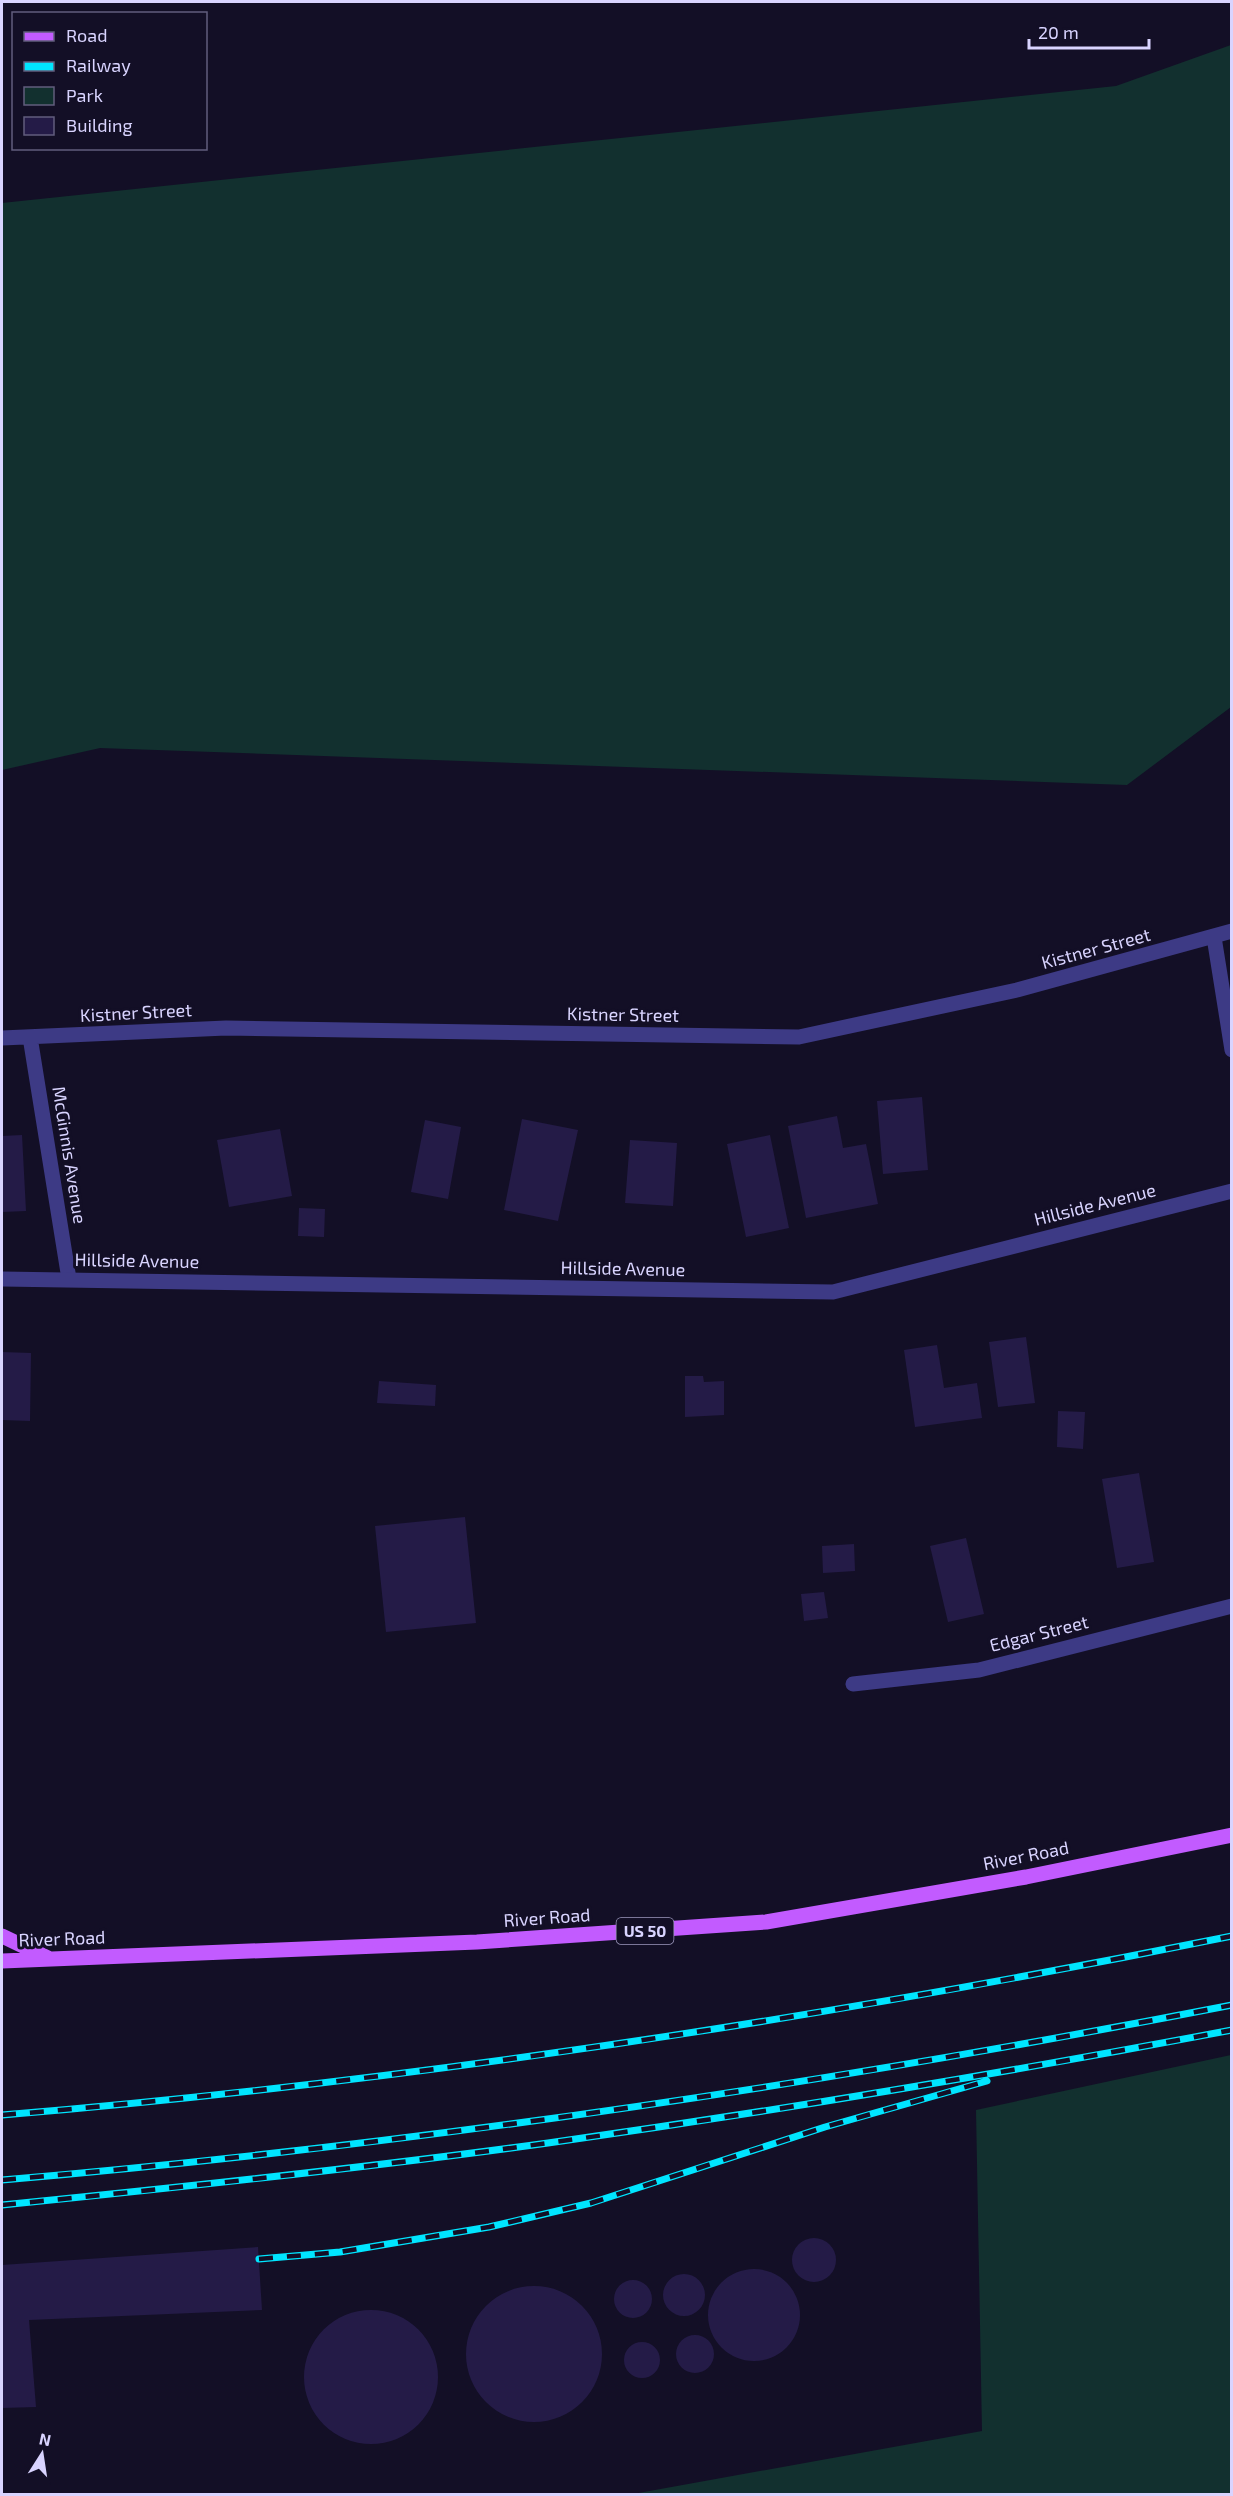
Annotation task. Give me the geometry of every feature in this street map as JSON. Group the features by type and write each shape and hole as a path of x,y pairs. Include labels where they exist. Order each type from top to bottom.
{"main road":[{"name":"River Road","path":"2,1961 477,1942 766,1922 1026,1877 1232,1835"},
{"path":"2,1936 50,1959"}],"street":[{"name":"Kistner Street","path":"2,1038 226,1028 800,1037 1017,990 1232,931"},
{"path":"1214,937 1232,1050"},
{"name":"McGinnis Avenue","path":"30,1037 69,1279"},
{"name":"Hillside Avenue","path":"2,1279 833,1292 1232,1191"},
{"name":"Edgar Street","path":"853,1684 979,1670 1232,1606"}],"green space":[{"path":"1231,45 1231,707 1127,785 100,748 2,770 2,203 1116,86"},
{"path":"1231,2055 1231,2494 633,2494 982,2431 976,2110"}],"building":[{"path":"922,1097 928,1170 883,1174 877,1101"},
{"path":"837,1116 843,1148 866,1144 878,1204 806,1218 788,1126"},
{"path":"522,1119 578,1130 558,1221 504,1210"},
{"path":"425,1120 461,1127 448,1199 411,1192"},
{"path":"280,1129 292,1196 229,1207 217,1140"},
{"path":"22,1135 26,1211 2,1212 2,1136"},
{"path":"770,1135 789,1228 746,1237 727,1144"},
{"path":"630,1140 677,1143 673,1206 625,1203"},
{"path":"299,1208 325,1209 324,1237 298,1236"},
{"path":"1026,1337 1035,1403 998,1407 989,1342"},
{"path":"937,1345 944,1388 977,1383 982,1418 915,1427 904,1350"},
{"path":"2,1352 31,1353 30,1421 2,1420"},
{"path":"685,1376 703,1376 704,1382 724,1381 724,1415 685,1417"},
{"path":"379,1381 436,1385 435,1406 377,1403"},
{"path":"1058,1411 1085,1412 1083,1449 1057,1447"},
{"path":"1139,1473 1154,1562 1117,1568 1102,1479"},
{"path":"465,1517 476,1623 386,1632 375,1526"},
{"path":"966,1538 984,1614 948,1622 930,1546"},
{"path":"854,1544 855,1571 823,1573 822,1546"},
{"path":"824,1592 828,1618 804,1621 801,1594"},
{"path":"814,2238 823,2239 830,2244 835,2251 835,2269 830,2276 823,2281 814,2282 805,2281 798,2276 793,2269 792,2260 793,2251 798,2244 805,2239"},
{"path":"258,2247 262,2310 29,2320 36,2407 2,2408 2,2265"},
{"path":"754,2269 772,2273 786,2283 796,2297 800,2315 796,2333 786,2347 772,2357 754,2361 736,2357 722,2347 712,2333 708,2315 712,2297 722,2283 736,2273"},
{"path":"684,2274 699,2280 705,2295 699,2310 684,2316 669,2310 663,2295 669,2280"},
{"path":"633,2280 647,2285 652,2299 647,2313 633,2318 619,2313 614,2299 619,2285"},
{"path":"534,2286 560,2291 572,2297 582,2306 591,2316 597,2328 602,2354 597,2380 591,2392 582,2402 572,2411 560,2417 534,2422 508,2417 496,2411 486,2402 477,2392 471,2380 466,2354 471,2328 477,2316 486,2306 496,2297 508,2291"},
{"path":"371,2310 397,2315 419,2329 433,2351 438,2377 433,2403 419,2425 397,2439 371,2444 345,2439 323,2425 309,2403 304,2377 309,2351 323,2329 345,2315"},
{"path":"695,2335 708,2341 714,2354 708,2367 695,2373 682,2367 676,2354 682,2341"},
{"path":"642,2342 655,2347 660,2360 655,2373 642,2378 629,2373 624,2360 629,2347"}],"railway":[{"path":"2,2115 311,2084 619,2044 926,1994 1232,1936"},
{"path":"2,2180 311,2149 619,2109 926,2061 1232,2005"},
{"path":"2,2205 275,2177 548,2143 890,2091 1232,2030"},
{"path":"259,2259 340,2252 489,2227 591,2203 825,2127 987,2081"}]}
